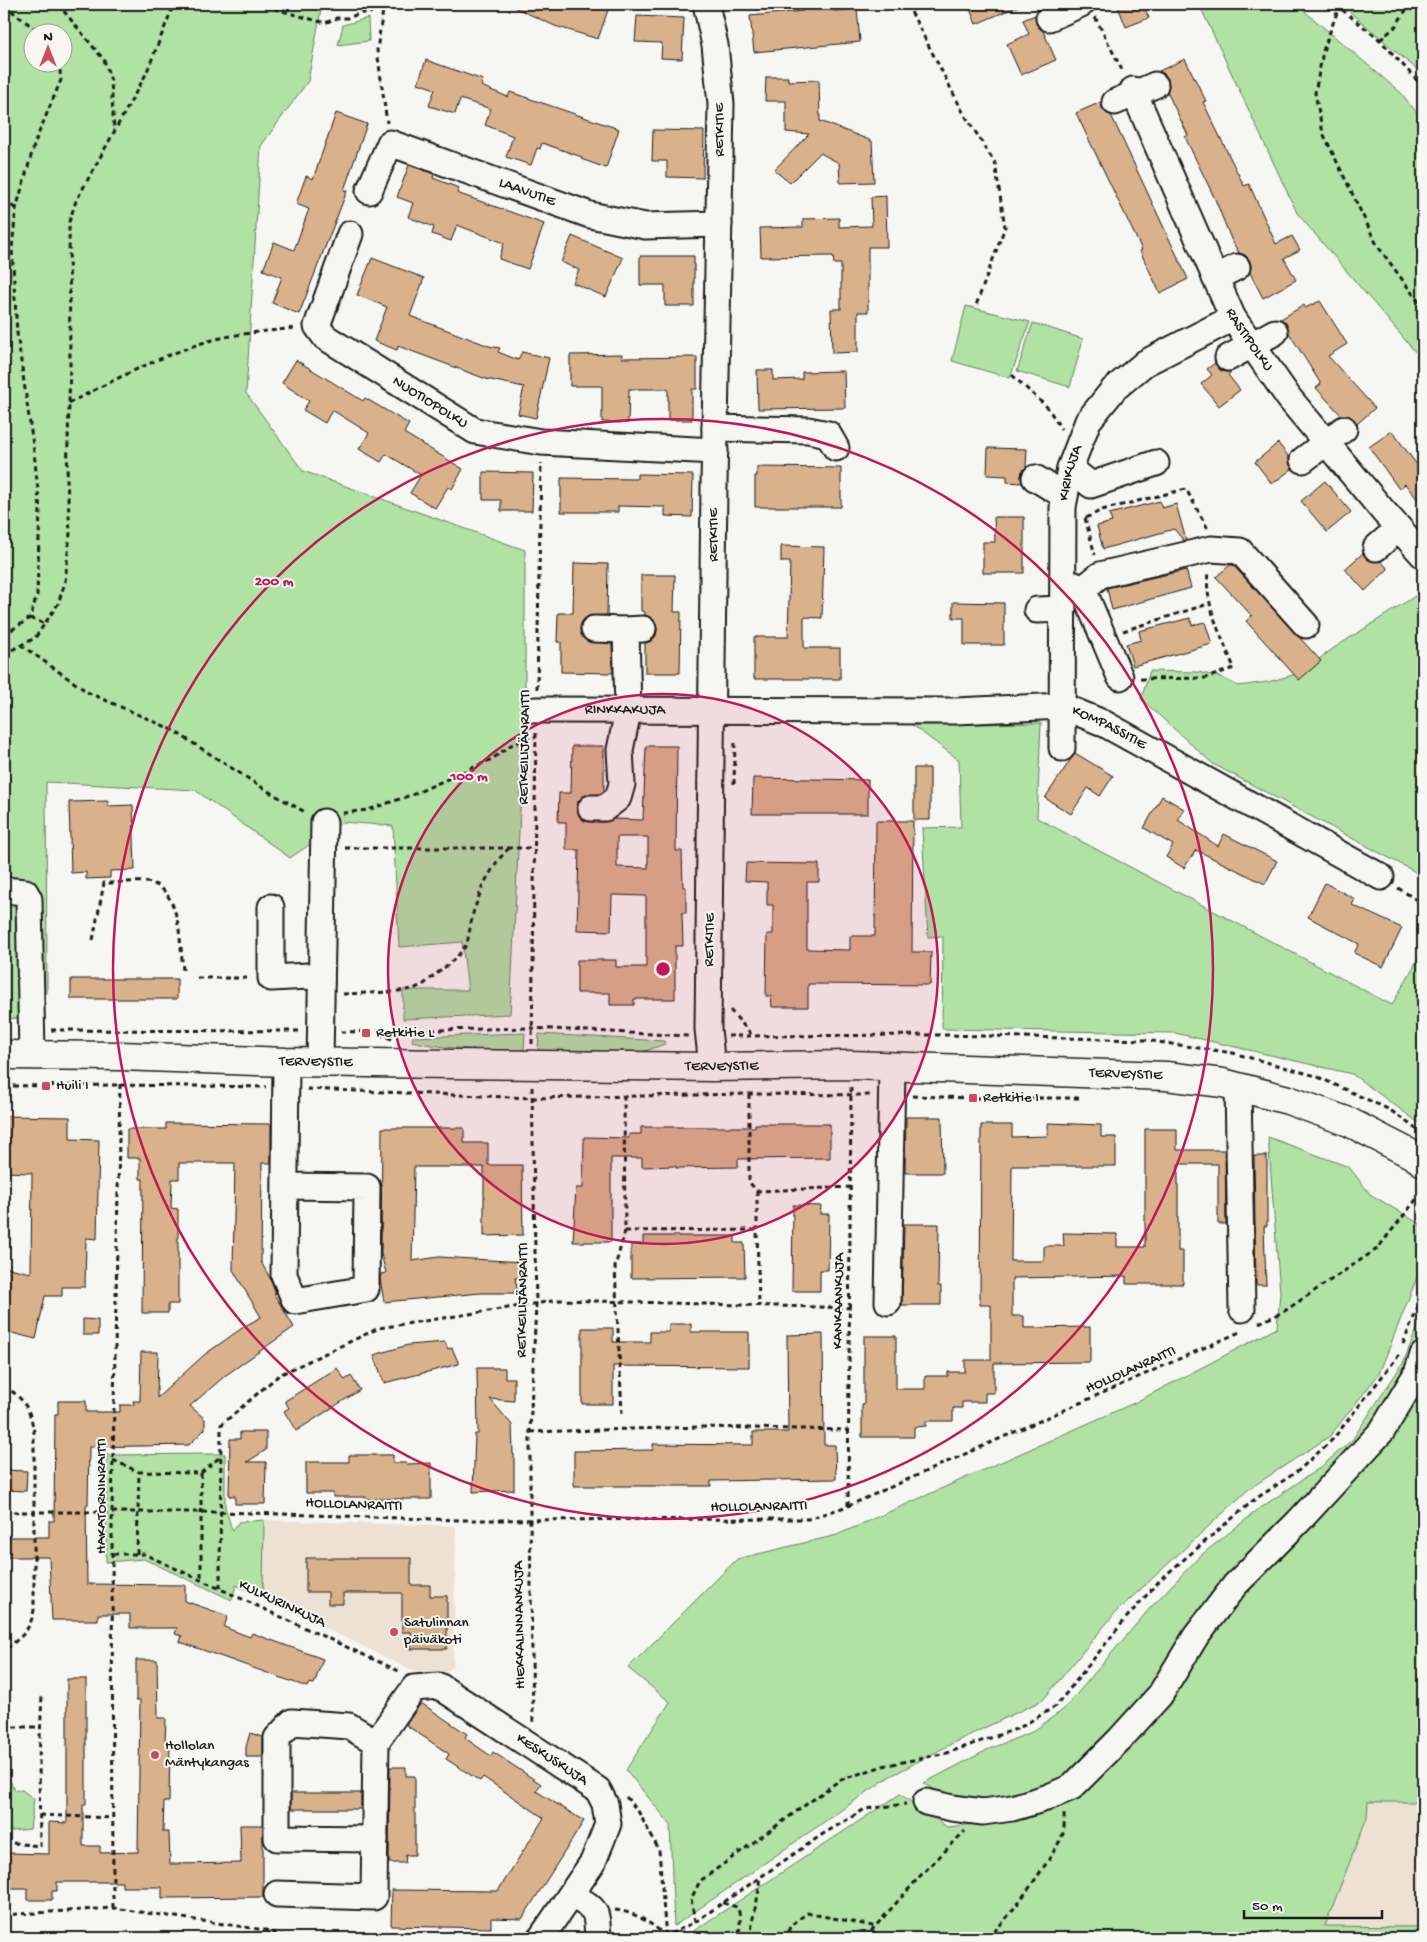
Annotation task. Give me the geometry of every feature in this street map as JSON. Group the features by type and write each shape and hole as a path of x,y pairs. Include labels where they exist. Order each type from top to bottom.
{"main road":[{"name":"TERVEYSTIE","path":"4,1054 120,1056 287,1075 320,1062 712,1067 852,1065 1166,1076 1238,1087 1288,1100 1349,1122 1423,1162"}],"street":[{"name":"RETKITIE","path":"706,4 714,45 721,104 708,1028 712,1067"},
{"path":"1049,18 1085,4"},
{"name":"RASTIPOLKU","path":"1134,93 1170,152 1187,221 1226,273 1233,318 1289,398 1335,436 1340,475 1386,498 1398,528 1423,555"},
{"path":"368,191 390,143"},
{"name":"LAAVUTIE","path":"390,143 590,215 645,226 719,224"},
{"path":"318,326 350,234"},
{"name":"KIRIKUJA","path":"1062,748 1063,609 1082,581 1071,509 1073,461 1088,421 1114,389 1145,363 1233,318"},
{"name":"NUOTIOPOLKU","path":"318,326 325,337 475,431 542,442 715,440 808,430 828,434 836,448"},
{"path":"1228,358 1275,332"},
{"path":"1303,460 1335,436"},
{"path":"1073,461 1091,485 1156,463"},
{"path":"1035,478 1071,509"},
{"path":"1376,548 1398,528"},
{"path":"1127,678 1103,638 1082,581 1211,549 1240,551 1306,625"},
{"path":"1037,610 1063,609"},
{"path":"591,808 605,808 618,798 629,793 622,784 620,750 628,710 634,629 594,629"},
{"name":"KOMPASSITIE","path":"712,710 956,712 1062,706 1103,722 1381,877"},
{"name":"RINKKAKUJA","path":"536,710 712,710"},
{"path":"320,1062 324,822"},
{"path":"4,890 21,890 25,892 29,899 32,1055"},
{"path":"271,907 271,978 309,976 321,980"},
{"path":"888,1302 892,1067"},
{"path":"285,1186 367,1187 366,1289 295,1301 284,1275 285,1186 287,1075"},
{"path":"1238,1087 1249,1321"},
{"path":"926,1802 983,1812 1012,1808 1046,1798 1072,1787 1120,1739 1160,1695 1196,1636 1235,1585 1298,1522 1382,1431 1417,1373 1423,1355"},
{"name":"KESKUSKUJA","path":"376,1742 414,1688 439,1686 598,1790 605,1804 608,1824 593,1862 541,1938"},
{"path":"277,1894 374,1897 376,1742 349,1726 292,1722 277,1738 277,1838 374,1839"},
{"path":"572,1894 594,1909 597,1915 598,1938"}],"path":[{"path":"58,4 104,60 112,81 114,131"},
{"path":"4,654 35,638 58,604 66,572 70,533 67,480 69,222 76,201 146,74 174,4"},
{"path":"257,4 325,23 337,18 370,13 376,4"},
{"path":"384,4 377,50 390,143"},
{"path":"907,4 963,112 995,162 1006,227 975,308"},
{"path":"1085,4 1134,93"},
{"path":"1423,86 1380,40 1338,4 1324,51 1315,93 1323,133 1377,245 1423,308"},
{"path":"1380,40 1395,27 1410,4"},
{"path":"4,5 26,22"},
{"path":"4,635 30,618 37,595 40,510 34,452 17,333 12,248 16,209 35,142 60,80 60,72"},
{"path":"4,200 16,209"},
{"path":"69,403 137,369 203,342 256,333 318,326"},
{"path":"1012,375 1048,408 1073,461"},
{"name":"RETKEILIJÄNRAITTI","path":"532,1052 536,710 542,442"},
{"path":"1082,581 1071,509 1102,510 1186,489 1213,538 1207,581 1208,604 1234,668 1206,678 1127,678"},
{"path":"1103,638 1208,604"},
{"path":"30,618 45,624"},
{"path":"21,645 89,693 171,729 266,790 324,822 334,814 368,810 414,794 492,759 510,745 536,737"},
{"path":"321,980 330,994 392,992 413,989 424,984 456,958 467,944 473,913 483,885 498,860 510,847"},
{"path":"325,848 534,848"},
{"path":"1381,877 1423,904"},
{"path":"94,940 104,884 150,883 159,886 173,907 179,928 182,970"},
{"path":"197,978 271,978"},
{"path":"4,1086 120,1085 287,1075 534,1098 749,1094 1082,1098"},
{"name":"RETKEILIJÄNRAITTI","path":"530,1519 530,1432 536,1304 534,1098 532,1081"},
{"name":"HAKATORNINRAITTI","path":"113,1908 112,1513 120,1085"},
{"path":"749,1094 749,1182 757,1191 759,1306"},
{"path":"622,1414 615,1267 625,1231 624,1095"},
{"name":"KANKAANKUJA","path":"848,1506 851,1308 851,1095"},
{"path":"757,1191 851,1187"},
{"name":"HOLLOLANRAITTI","path":"4,1512 221,1512 461,1520 808,1519 848,1506 1196,1353 1249,1321 1283,1312 1377,1249 1423,1190"},
{"path":"625,1231 758,1230"},
{"path":"695,1922 691,1899 700,1881 840,1780 883,1766 947,1754 1020,1728 1056,1706 1127,1617 1162,1578 1254,1500 1298,1471 1333,1439 1398,1357 1423,1295"},
{"path":"220,1588 221,1425 279,1375 379,1328 559,1300 851,1308"},
{"path":"4,1386 23,1400 31,1413 34,1432 34,1610 32,1624 20,1639 4,1650"},
{"path":"530,1432 701,1428 848,1430"},
{"path":"113,1460 139,1472 201,1473 221,1457"},
{"path":"137,1554 139,1472"},
{"path":"201,1473 201,1579"},
{"name":"HIEKKALINNANKUJA","path":"530,1519 533,1731"},
{"name":"KULKURINKUJA","path":"113,1554 144,1554 408,1675"},
{"path":"4,1842 40,1846 39,1759 42,1695"},
{"path":"4,1727 41,1727"},
{"path":"987,1938 1019,1902 1063,1835 1064,1807 1072,1787"},
{"path":"619,1790 638,1811 659,1850 666,1937"},
{"path":"666,1937 695,1922 823,1834 865,1809 926,1802"},
{"path":"849,1938 866,1937 922,1874 983,1812"},
{"path":"40,1815 112,1818"},
{"path":"752,1938 759,1893 759,1878"},
{"path":"723,1902 737,1907 740,1923 738,1938"},
{"path":"4,1915 113,1908 265,1930 289,1938"},
{"path":"594,1909 626,1911 643,1918 666,1937"},
{"path":"783,1938 787,1936 790,1926 807,1913 847,1919 876,1927"}],"shaded area":[{"name":"Satulinnan päiväkoti","path":"264,1520 456,1526 453,1667 436,1678 424,1676 263,1598"},
{"path":"1368,1802 1423,1802 1423,1933 1418,1927 1325,1926 1367,1817"}],"green space":[{"path":"4,4 322,4 308,81 261,146 246,393 303,471 525,550 525,709 510,1014 403,1019 403,990 468,990 462,942 399,947 393,826 343,822 290,858 195,790 46,782 47,993 21,993 20,1018 4,1019"},
{"path":"1199,4 1296,4 1401,93 1423,120 1423,361 1297,213"},
{"path":"1341,4 1423,4 1423,75"},
{"path":"368,18 369,41 338,45 343,25"},
{"path":"966,306 1030,322 1010,378 952,361"},
{"path":"1033,323 1083,339 1070,387 1017,371"},
{"path":"1423,591 1423,876 1213,764 1141,699 1150,671 1197,672 1221,677 1238,686 1268,682 1300,673 1334,648"},
{"path":"1041,723 1037,818 1392,1005 1423,950 1423,1126 1352,1074 1175,1033 942,1029 943,936 928,937 922,828 961,827 959,760 912,725"},
{"path":"525,1033 524,1051 454,1048 412,1041 413,1037"},
{"path":"539,1034 664,1041 665,1044 642,1052 538,1051"},
{"path":"1268,1137 1349,1167 1370,1194 1423,1226 1423,1262 1379,1374 1330,1436 1249,1489 1116,1612 1043,1700 957,1741 889,1777 674,1926 670,1824 626,1770 670,1702 628,1668 737,1559 837,1535 1134,1403 1277,1328 1280,1293"},
{"path":"1423,1314 1423,1338 1411,1372 1378,1424 1159,1680 1070,1778 1026,1797 953,1801 924,1783 989,1749 1032,1732 1064,1709 1151,1607 1200,1556 1259,1509 1321,1467 1352,1440 1403,1363"},
{"path":"1423,1380 1423,1802 1368,1802 1367,1817 1325,1926 1418,1927 1423,1933 1423,1938 683,1938 900,1794 947,1827 1026,1819 1084,1786 1235,1601"},
{"path":"225,1454 225,1507 232,1530 239,1522 264,1520 263,1598 236,1585 232,1600 144,1559 106,1562 107,1455"},
{"path":"7,1776 15,1790 22,1790 34,1799 30,1829 4,1832 4,1782"}],"building":[{"path":"507,4 610,4 598,39 555,26"},
{"path":"833,4 834,11 857,9 860,42 754,52 750,16 803,11 803,7"},
{"path":"968,4 1023,4 976,24"},
{"path":"1117,4 1143,4 1149,18 1126,27"},
{"path":"1035,15 1036,24 1043,31 1056,60 1021,75 1007,44 1029,34 1023,20"},
{"path":"637,16 684,18 682,59 661,58 662,43 635,42"},
{"path":"1185,59 1206,101 1203,102 1244,186 1249,184 1276,244 1292,236 1300,250 1284,258 1296,280 1263,298 1250,273 1250,261 1245,255 1239,253 1231,239 1215,199 1185,137 1188,135 1167,92 1169,86 1168,79 1159,71"},
{"path":"426,60 483,80 481,86 508,97 510,92 619,129 606,168 581,159 582,157 542,143 540,149 537,148 531,165 506,157 513,136 485,125 491,109 460,99 455,114 429,106 435,89 418,83"},
{"path":"766,77 788,77 788,81 819,80 820,121 872,141 874,182 840,183 839,163 820,153 790,183 774,170 809,134 786,132 786,101 765,101"},
{"path":"1101,102 1102,108 1111,115 1188,279 1160,293 1140,251 1142,250 1076,113"},
{"path":"336,113 367,124 344,190 347,191 299,314 272,303 282,277 263,270 274,242 294,250 309,209 296,204 306,176 313,179"},
{"path":"653,130 704,131 703,178 667,177 667,161 652,161"},
{"path":"409,165 434,174 433,178 459,188 457,193 544,224 528,269 499,259 504,243 457,225 451,241 432,234 434,227 408,217 413,203 397,197"},
{"path":"886,196 887,247 868,247 868,312 858,312 858,352 832,353 831,309 841,309 841,264 834,264 833,256 761,257 760,228 803,227 803,219 839,218 839,227 872,226 871,197"},
{"path":"572,236 623,258 606,297 573,283 579,270 561,262"},
{"path":"640,256 694,256 694,306 665,306 665,285 640,285"},
{"path":"372,258 424,278 410,316 489,346 500,348 498,352 518,360 522,352 549,358 536,418 518,414 524,387 486,379 398,346 397,350 374,341 387,307 357,295"},
{"path":"1320,301 1347,344 1328,356 1375,408 1357,424 1350,416 1341,415 1316,388 1321,384 1289,333 1287,325 1281,319 1304,305 1305,308"},
{"path":"622,354 622,358 697,357 697,389 692,389 692,420 668,420 668,389 629,389 628,423 602,422 602,386 570,386 570,355"},
{"path":"296,360 363,401 365,398 409,424 404,433 463,469 452,489 448,487 435,508 410,493 421,475 386,454 381,462 359,449 369,433 332,410 325,423 303,410 309,401 282,383"},
{"path":"1215,363 1221,371 1232,371 1228,375 1240,390 1219,406 1201,384 1212,375 1207,369"},
{"path":"757,370 773,370 773,380 802,379 802,372 844,371 845,408 758,409"},
{"path":"1392,431 1423,473 1423,506 1405,484 1399,489 1369,447"},
{"path":"1278,443 1289,457 1292,469 1272,484 1255,462"},
{"path":"988,448 1027,449 1026,467 1022,471 1021,477 1022,483 1007,482 1007,476 987,475"},
{"path":"757,467 841,468 841,507 755,507 755,476 757,476"},
{"path":"483,472 533,473 532,511 501,511 501,500 483,500"},
{"path":"637,474 693,475 692,517 665,516 665,507 618,506 618,512 561,512 561,478 637,479"},
{"path":"1325,481 1351,512 1327,532 1301,501"},
{"path":"1160,501 1162,508 1176,504 1186,540 1184,541 1174,529 1103,549 1097,526 1112,522 1109,514"},
{"path":"994,517 1024,517 1024,573 983,573 983,542 995,542"},
{"path":"781,546 824,547 822,618 804,617 804,648 840,648 840,679 754,679 754,637 788,637 790,562 781,562"},
{"path":"1363,553 1371,561 1381,561 1388,569 1365,591 1345,569"},
{"path":"574,563 608,564 607,615 588,616 582,622 580,629 582,636 587,641 612,644 613,673 561,672 561,642 557,642 558,613 573,613"},
{"path":"1230,565 1233,565 1321,661 1299,680 1246,621 1252,616 1216,577"},
{"path":"1186,570 1191,588 1112,610 1107,588"},
{"path":"641,575 675,575 674,612 681,612 680,673 645,673 645,643 651,641 656,636 657,629 655,621 645,615 645,612 641,611"},
{"path":"953,602 1004,603 1004,645 964,645 964,618 953,618"},
{"path":"1190,618 1192,625 1205,622 1212,644 1133,666 1126,644 1141,640 1139,631"},
{"path":"572,746 604,746 604,791 600,794 583,796 578,801 579,816 584,821 591,822 605,822 614,819 643,820 646,746 677,746 676,851 682,851 683,887 686,887 686,913 682,913 683,946 675,946 675,999 634,999 634,1005 610,1005 610,993 577,993 577,960 616,960 616,967 646,967 646,896 612,895 611,931 577,930 579,850 566,850 566,822 558,822 559,793 571,793","holes":["617,837 648,837 648,868 617,867"]},
{"path":"1075,753 1113,776 1100,796 1088,788 1071,814 1045,798"},
{"path":"914,768 930,768 930,820 914,820"},
{"path":"753,778 868,780 868,814 752,814"},
{"path":"1162,796 1184,809 1178,820 1218,846 1224,834 1277,861 1265,884 1196,850 1184,868 1166,857 1173,845 1144,828"},
{"path":"108,801 108,806 133,805 135,870 110,871 110,878 86,879 86,872 71,873 69,802"},
{"path":"876,821 913,821 912,952 931,952 930,985 808,984 808,1007 772,1007 771,996 766,996 767,934 773,934 773,905 767,905 767,882 745,881 746,863 819,864 819,882 807,882 807,949 850,950 850,936 875,936"},
{"path":"1325,883 1355,899 1352,905 1402,928 1383,967 1354,953 1359,944 1308,917"},
{"path":"71,979 177,979 177,999 71,999"},
{"path":"4,1116 70,1117 70,1139 99,1140 97,1239 86,1238 85,1287 62,1287 62,1296 45,1296 36,1339 4,1331 4,1267 31,1273 32,1173 4,1172"},
{"path":"906,1117 942,1117 943,1173 905,1173"},
{"path":"166,1123 271,1124 271,1163 262,1163 261,1262 270,1278 276,1293 274,1294 294,1327 226,1375 190,1406 205,1419 205,1429 189,1445 89,1447 88,1505 86,1505 87,1584 185,1585 185,1601 228,1616 224,1627 250,1637 252,1633 323,1659 314,1684 309,1683 307,1687 180,1642 182,1636 175,1634 177,1628 130,1628 130,1614 98,1614 98,1620 52,1620 49,1557 4,1557 4,1537 49,1537 49,1521 54,1521 55,1414 58,1414 58,1401 86,1401 86,1412 120,1412 120,1405 134,1405 133,1401 140,1401 141,1352 158,1352 157,1398 204,1355 261,1317 233,1270 235,1163 179,1163 179,1179 172,1179 171,1208 178,1209 178,1304 168,1304 168,1313 142,1313 143,1179 140,1179 140,1158 127,1158 127,1129 166,1129"},
{"path":"1048,1123 1101,1125 1101,1137 1116,1137 1116,1166 1012,1166 1011,1261 1044,1261 1044,1246 1064,1246 1063,1233 1117,1234 1117,1247 1145,1247 1145,1129 1177,1129 1177,1150 1225,1150 1226,1224 1218,1224 1218,1164 1178,1164 1178,1251 1183,1251 1183,1284 1126,1284 1126,1276 1012,1278 1012,1316 1024,1316 1024,1328 1090,1327 1090,1362 994,1363 994,1393 985,1393 985,1402 962,1402 962,1408 953,1408 953,1421 926,1421 926,1426 914,1427 914,1437 862,1437 864,1336 896,1336 896,1389 925,1389 925,1376 948,1376 948,1372 965,1372 965,1360 991,1360 991,1305 980,1305 981,1125 1012,1125 1012,1137 1048,1136"},
{"path":"755,1124 830,1124 830,1158 738,1159 738,1167 676,1168 676,1166 642,1167 642,1158 611,1158 611,1242 573,1242 576,1188 583,1188 584,1137 629,1138 629,1134 641,1134 641,1127 755,1127"},
{"path":"382,1128 464,1128 464,1143 488,1143 488,1165 522,1165 523,1235 484,1236 484,1167 414,1167 412,1261 439,1257 522,1262 523,1279 515,1278 518,1293 481,1293 384,1302 380,1279 381,1274 386,1273 381,1254"},
{"path":"1254,1156 1267,1156 1267,1226 1264,1226 1266,1285 1256,1285"},
{"path":"793,1205 821,1206 820,1214 829,1214 828,1270 820,1270 820,1291 792,1291"},
{"path":"904,1224 939,1224 938,1286 941,1286 941,1305 902,1305"},
{"path":"643,1236 735,1236 735,1243 744,1243 745,1277 631,1278 631,1244 643,1244"},
{"path":"83,1319 98,1320 98,1335 83,1335"},
{"path":"669,1324 691,1324 691,1332 749,1332 749,1367 613,1366 613,1404 582,1404 582,1328 613,1328 613,1342 650,1342 650,1332 669,1332"},
{"path":"823,1334 824,1445 835,1445 836,1479 711,1481 711,1486 574,1486 574,1451 653,1450 653,1444 753,1445 753,1432 788,1432 787,1335"},
{"path":"445,1342 448,1349 452,1348 459,1364 384,1383 374,1355 408,1345"},
{"path":"337,1368 345,1380 351,1376 360,1390 296,1431 284,1411 289,1408 285,1401"},
{"path":"477,1368 505,1368 505,1378 514,1378 514,1401 490,1399 512,1425 514,1490 473,1492 475,1434 478,1434"},
{"path":"240,1432 266,1432 266,1450 247,1462 266,1462 265,1504 235,1504 235,1496 229,1496 230,1439 240,1439"},
{"path":"349,1455 393,1455 393,1463 431,1463 431,1499 366,1499 366,1497 333,1497 333,1493 306,1493 306,1462 349,1462"},
{"path":"4,1470 27,1471 26,1491 4,1490"},
{"path":"306,1558 411,1558 411,1585 430,1585 430,1596 447,1596 447,1649 411,1649 411,1632 402,1632 402,1593 343,1593 343,1604 328,1604 328,1592 306,1592"},
{"path":"136,1660 157,1660 158,1718 166,1718 165,1743 170,1743 169,1802 164,1802 163,1832 169,1832 170,1864 241,1863 240,1825 263,1825 263,1897 162,1898 162,1887 122,1887 122,1882 57,1882 57,1891 52,1891 52,1900 27,1900 27,1889 4,1889 4,1853 49,1854 49,1822 67,1823 67,1679 86,1679 86,1805 83,1805 83,1846 100,1846 100,1853 138,1852 140,1700 136,1700"},
{"path":"421,1703 467,1734 465,1738 491,1756 493,1752 541,1784 536,1791 584,1821 522,1919 491,1918 491,1928 391,1926 392,1890 498,1891 544,1818 483,1777 480,1781 446,1759 449,1754 406,1725"},
{"path":"250,1733 263,1737 263,1757 246,1757 246,1747"},
{"path":"390,1767 406,1767 406,1776 415,1776 415,1855 406,1855 405,1863 389,1863"},
{"path":"291,1793 361,1793 361,1809 291,1809"}],"place":[{"name":"Retkitie L","path":"366,1033"},
{"name":"Huili I","path":"46,1086"},
{"name":"Retkitie I","path":"973,1098"},
{"name":"Satulinnan päiväkoti","path":"394,1632"},
{"name":"Hollolan Mäntykangas","path":"155,1755"}]}
